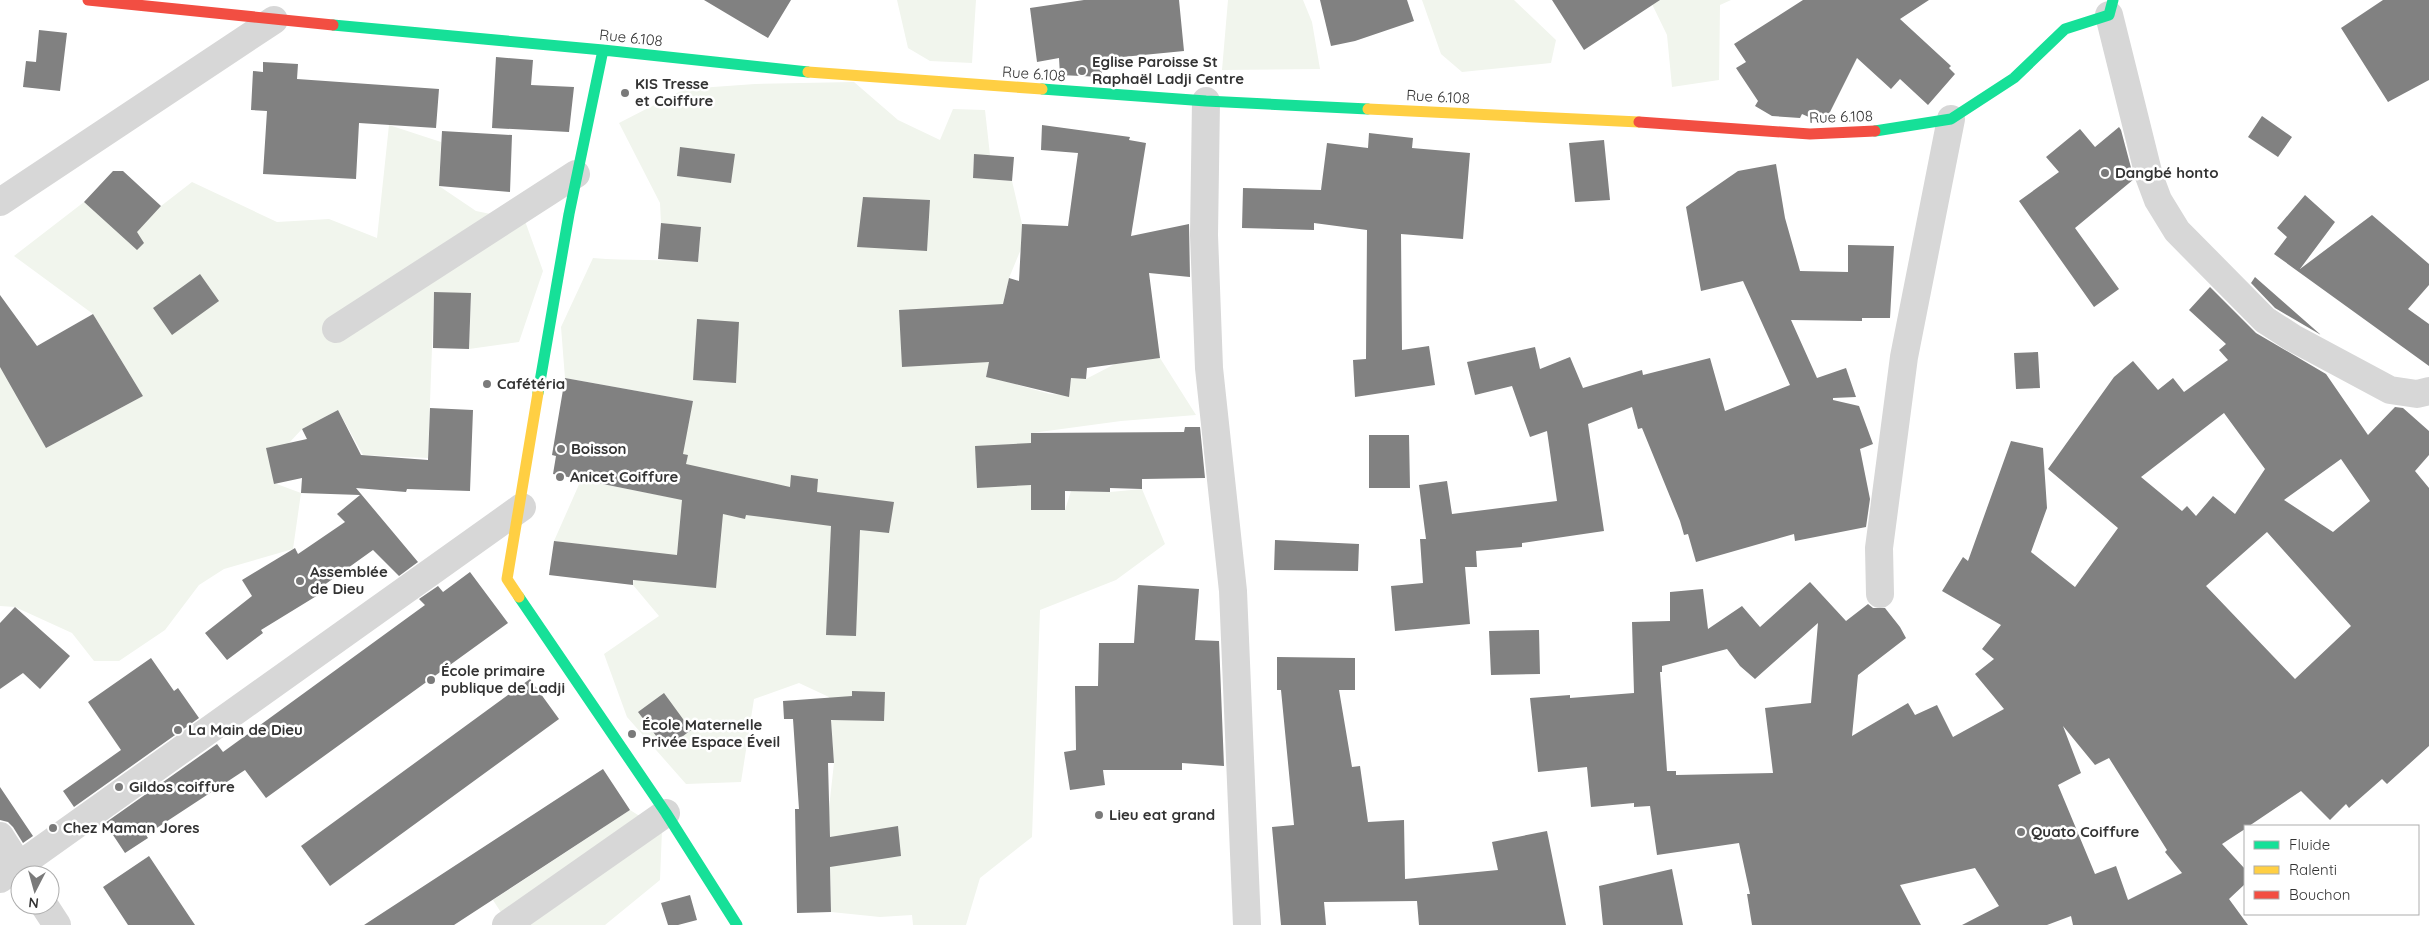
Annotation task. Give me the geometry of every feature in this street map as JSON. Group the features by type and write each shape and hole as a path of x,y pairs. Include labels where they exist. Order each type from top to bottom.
{"street":[{"name":"Rue 6.108","path":"88,0 274,20 603,50 769,69 1206,101 1645,122 1810,134 1859,133 1905,128 1951,119 2014,78 2065,29 2111,8"},
{"path":"2111,8 2149,176 2158,200 2177,231 2266,320 2292,338 2390,390 2418,394 2429,391"},
{"path":"0,202 274,20"},
{"path":"603,50 576,174 551,313 522,508 507,579 666,814 737,925"},
{"path":"1206,101 1204,234 1209,368 1233,591 1247,925"},
{"path":"1880,594 1879,548 1904,357 1951,119"},
{"path":"336,329 576,174"},
{"path":"26,865 522,508"},
{"path":"506,925 666,814"},
{"path":"0,836 12,865"}],"shaded area":[{"path":"897,0 976,0 972,63 930,61 908,48"},
{"path":"1228,0 1303,0 1312,22 1320,69 1222,70"},
{"path":"1422,0 1514,0 1556,40 1551,63 1462,72 1441,54"},
{"path":"1650,0 1731,0 1720,5 1719,80 1672,87 1667,35"},
{"path":"854,82 898,120 940,140 953,109 985,110 990,155 974,155 973,178 1012,181 1022,224 1021,249 1009,278 986,376 1050,394 1069,395 1071,378 1086,379 1115,364 1160,358 1196,415 1121,421 1032,433 1031,510 1065,510 1071,491 1110,492 1142,489 1165,544 1116,580 1040,610 1032,837 980,878 966,925 913,925 912,915 880,917 831,912 829,808 834,763 829,697 799,683 754,699 741,782 686,784 627,717 604,654 659,616 633,585 637,551 554,541 581,480 679,499 683,450 693,401 565,378 561,327 593,258 698,262 701,227 661,223 660,203 619,123 685,89 755,84"},
{"path":"389,125 441,142 439,186 476,211 525,221 543,271 519,342 469,349 471,294 434,292 428,458 363,455 338,410 302,429 289,443 274,483 301,493 293,549 224,569 199,585 165,630 119,661 94,661 72,633 15,607 0,606 0,365 46,448 143,396 93,314 14,256 84,202 128,241 161,206 192,182 277,222 329,219 377,238"},
{"path":"630,810 662,830 660,880 605,925 509,925 493,900"}],"building":[{"path":"704,0 791,0 768,38"},
{"path":"1084,0 1179,0 1184,51 1102,59 1102,77 1060,75 1059,58 1037,62 1030,8"},
{"path":"1320,0 1407,0 1414,21 1355,41 1331,46"},
{"path":"1552,0 1660,0 1584,50"},
{"path":"1803,0 1929,0 1900,19 1951,66 1949,68 1955,74 1928,105 1900,79 1891,89 1857,58 1827,118 1811,118 1802,114 1800,118 1772,116 1755,106 1758,101 1736,68 1746,62 1734,44"},
{"path":"2383,0 2429,0 2429,80 2388,102 2341,28"},
{"path":"39,30 67,33 60,91 23,87 26,61 36,62"},
{"path":"496,57 533,60 531,85 574,87 569,132 492,128"},
{"path":"263,62 298,64 297,79 439,89 436,128 359,123 356,179 263,174 267,111 251,110 253,71 263,72"},
{"path":"2262,116 2292,137 2278,157 2248,137"},
{"path":"1042,125 1130,137 1129,140 1146,143 1131,236 1189,224 1190,277 1149,273 1160,358 1087,368 1086,379 1071,378 1069,397 986,377 989,362 902,367 899,310 1003,304 1009,278 1019,281 1022,224 1068,226 1078,153 1041,150"},
{"path":"2119,127 2134,179 2075,228 2119,289 2094,307 2019,201 2059,172 2046,157 2080,129 2095,147"},
{"path":"442,131 512,135 510,192 439,186"},
{"path":"1369,133 1413,138 1412,148 1470,153 1463,239 1401,234 1402,350 1429,346 1435,385 1355,397 1353,360 1366,359 1367,230 1314,223 1314,230 1242,228 1243,188 1321,190 1327,143 1368,148"},
{"path":"1604,140 1610,200 1575,202 1569,143"},
{"path":"680,147 735,154 731,183 677,176"},
{"path":"974,154 1014,157 1012,181 973,178"},
{"path":"1776,164 1785,218 1800,271 1848,272 1848,245 1894,246 1890,318 1862,318 1862,321 1791,320 1817,378 1846,368 1856,397 1833,398 1833,400 1859,406 1873,444 1860,449 1870,499 1866,527 1795,541 1794,534 1696,562 1688,534 1684,535 1642,428 1638,429 1632,407 1588,424 1604,531 1522,543 1522,547 1476,551 1477,567 1465,567 1470,624 1395,631 1391,586 1423,583 1420,539 1426,539 1419,485 1447,481 1452,514 1557,501 1547,431 1530,437 1512,386 1475,395 1467,362 1535,347 1540,369 1570,357 1583,388 1642,370 1643,375 1710,358 1725,411 1790,385 1743,281 1701,291 1686,207 1738,171"},
{"path":"113,171 123,171 161,206 137,232 144,243 137,250 84,202"},
{"path":"2305,195 2335,222 2300,269 2372,215 2429,264 2429,285 2408,309 2429,324 2429,366 2274,254 2287,237 2277,228"},
{"path":"863,197 930,200 927,251 857,247"},
{"path":"661,223 701,227 698,262 658,259"},
{"path":"200,274 219,301 172,335 153,308"},
{"path":"2255,277 2321,335 2275,308 2251,283"},
{"path":"2210,287 2256,333 2326,374 2368,435 2395,407 2403,408 2429,431 2429,455 2415,471 2429,488 2429,746 2387,784 2382,779 2349,808 2346,804 2330,820 2301,791 2250,825 2244,825 2244,830 2222,844 2244,868 2244,885 2229,899 2248,925 2073,925 2071,916 2047,925 1962,925 1999,906 1975,868 1900,885 1921,925 1752,925 1747,894 1750,894 1739,843 1657,855 1650,806 1634,807 1634,803 1591,807 1587,767 1538,772 1530,698 1570,695 1570,698 1634,693 1632,622 1670,621 1670,592 1703,589 1708,629 1742,606 1760,627 1810,582 1846,621 1868,604 1873,608 1885,608 1906,638 1858,675 1852,736 1908,703 1915,715 1937,705 1953,737 2004,709 1975,674 1994,659 1982,649 2001,625 1942,591 1963,557 1968,561 2011,441 2043,448 2047,508 2031,552 2075,587 2118,528 2048,469 2114,377 2133,361 2158,390 2173,378 2184,392 2228,360 2219,350 2226,344 2189,310","holes":["2224,413 2265,469 2235,514 2213,496 2196,516 2187,506 2182,511 2141,477","2341,459 2370,501 2333,532 2284,500","2267,532 2351,626 2295,679 2206,586","1818,623 1811,703 1765,708 1773,773 1676,775 1676,771 1667,771 1660,672 1662,672 1662,666 1727,649 1740,666 1755,679","2063,726 2095,765 2109,758 2167,850 2165,852 2182,873 2128,900 2116,866 2095,874 2058,785 2081,773"]},
{"path":"434,292 471,293 469,349 433,348"},
{"path":"0,295 37,346 93,314 143,396 46,448 0,367"},
{"path":"697,319 739,322 736,383 693,380"},
{"path":"2038,352 2040,388 2016,389 2014,353"},
{"path":"565,378 693,401 683,454 688,455 686,464 790,487 791,475 818,479 817,492 894,502 889,533 860,530 856,636 826,635 831,526 746,515 745,519 723,514 716,588 633,580 633,585 549,575 554,541 677,555 682,500 553,474 556,456 552,455"},
{"path":"430,408 473,410 470,491 407,489 406,492 356,488 418,562 399,576 373,550 320,588 323,592 261,630 263,633 227,660 205,633 252,596 242,580 295,548 298,554 345,522 337,514 360,495 301,493 302,478 274,484 266,448 307,439 302,429 338,410 361,455 428,460"},
{"path":"1185,427 1200,427 1205,478 1142,479 1142,489 1110,488 1110,492 1065,491 1065,510 1031,510 1031,485 977,488 975,446 1031,443 1031,433 1184,432"},
{"path":"1369,435 1409,435 1410,488 1369,488"},
{"path":"1275,540 1359,544 1358,571 1274,570"},
{"path":"470,572 508,623 266,798 245,770 146,835 148,838 125,853 105,823 217,744 223,752 425,605 419,599 438,586 443,592"},
{"path":"1138,585 1199,589 1195,640 1219,641 1224,766 1182,763 1182,770 1103,770 1105,785 1070,790 1064,752 1076,750 1075,686 1098,686 1099,643 1134,643"},
{"path":"15,607 70,656 40,689 23,673 0,689 0,623"},
{"path":"1539,630 1540,674 1491,675 1489,631"},
{"path":"1277,657 1355,658 1355,690 1339,690 1352,767 1360,766 1368,822 1404,820 1405,879 1498,870 1492,842 1547,831 1566,925 1419,925 1417,901 1324,902 1326,925 1281,925 1272,827 1294,825 1281,690 1277,690"},
{"path":"151,658 174,691 178,688 199,718 74,807 63,791 121,750 88,702"},
{"path":"530,679 559,719 330,886 301,846"},
{"path":"852,691 885,692 884,721 831,720 834,763 828,763 830,837 898,826 901,856 830,867 831,912 797,913 795,809 799,809 793,719 784,719 783,701 852,696"},
{"path":"664,693 691,730 666,749 638,712"},
{"path":"603,769 630,810 454,925 364,925"},
{"path":"0,787 33,836 23,843 8,822 0,820"},
{"path":"149,856 195,925 128,925 103,887"},
{"path":"1672,869 1683,925 1603,925 1599,886"},
{"path":"690,895 697,920 678,925 668,925 661,903"}],"traffic: fast":[{"path":"1875,131 1951,119 2014,78 2065,29 2109,15 2113,0"},
{"path":"333,25 603,50 808,72"},
{"path":"538,393 569,214 603,50"},
{"path":"1042,89 1206,101 1368,109"},
{"path":"519,597 666,813 737,925"}],"traffic: slow":[{"path":"808,72 1042,89"},
{"path":"1368,109 1639,122"},
{"path":"519,597 507,579 538,393"}],"traffic: jam":[{"path":"88,0 333,25"},
{"path":"1639,122 1810,134 1875,131"}],"place":[{"name":"Eglise Paroisse St Raphaël Ladji Centre","path":"1082,71"},
{"name":"KIS Tresse et Coiffure","path":"625,93"},
{"name":"Dangbé honto","path":"2105,173"},
{"name":"Cafétéria","path":"487,384"},
{"name":"Boisson","path":"561,449"},
{"name":"Anicet Coiffure","path":"560,477"},
{"name":"Assemblée de Dieu","path":"300,581"},
{"name":"École primaire publique de Ladji","path":"431,680"},
{"name":"La Main de Dieu","path":"178,730"},
{"name":"École Maternelle Privée Espace Éveil","path":"632,734"},
{"name":"Gildos coiffure","path":"119,787"},
{"name":"Lieu eat grand","path":"1099,815"},
{"name":"Chez Maman Jores","path":"53,828"},
{"name":"Quato Coiffure","path":"2021,832"}]}
